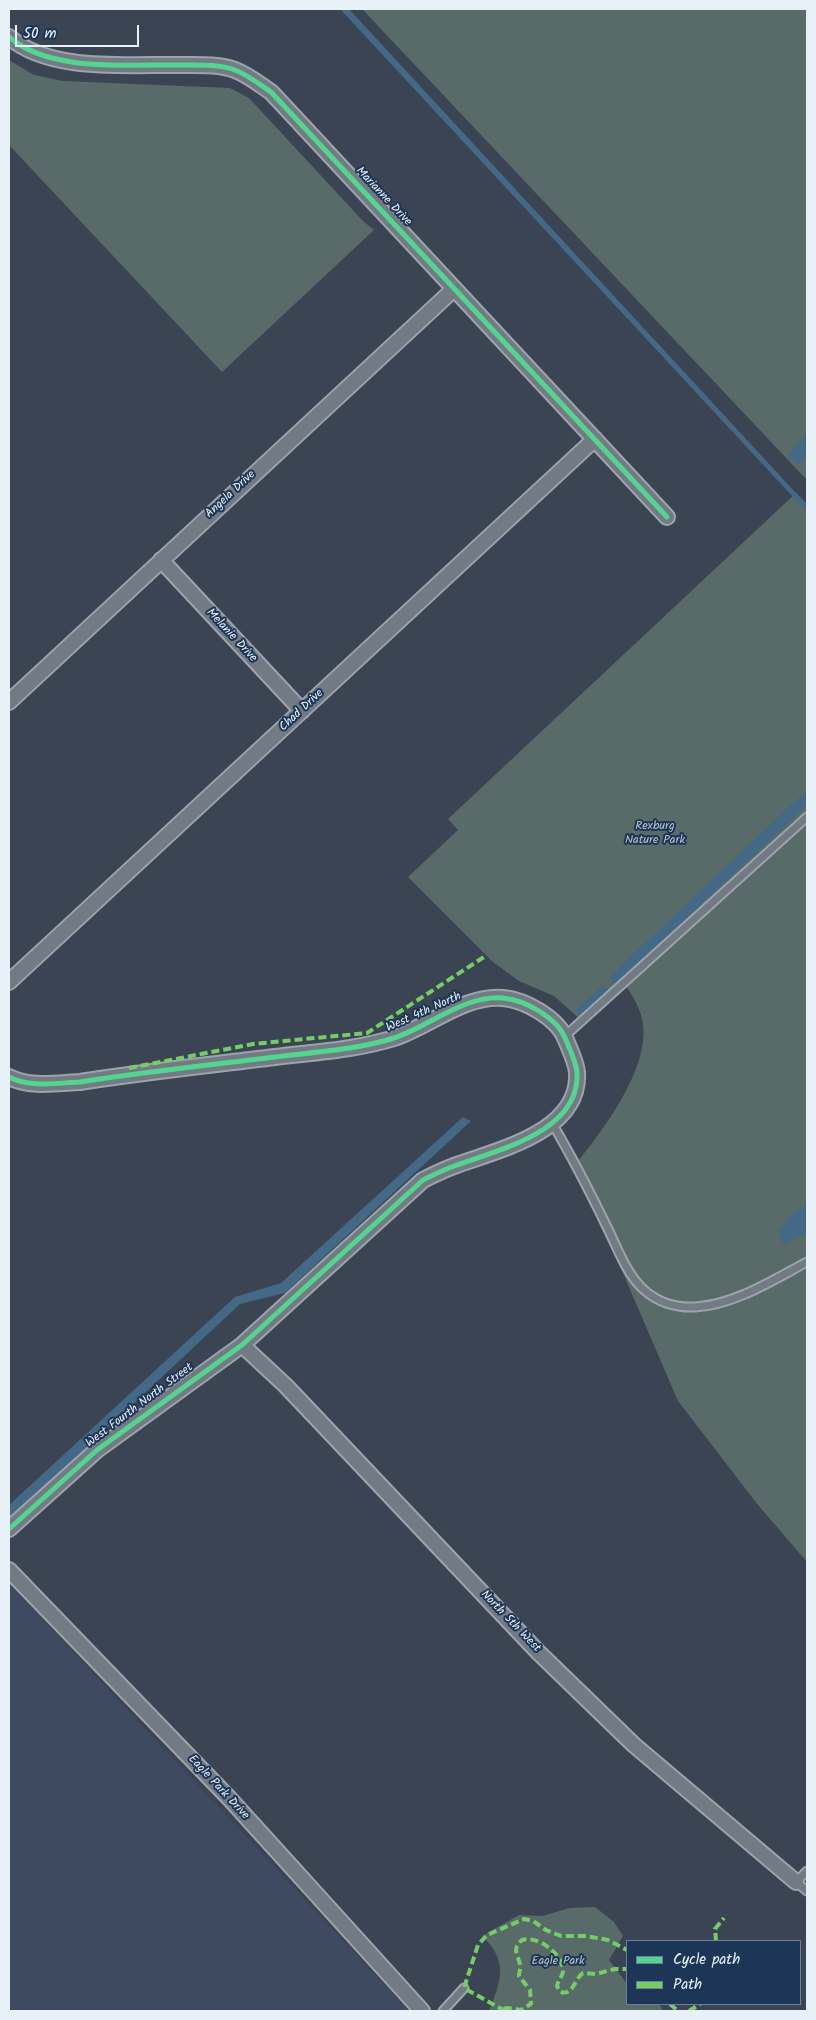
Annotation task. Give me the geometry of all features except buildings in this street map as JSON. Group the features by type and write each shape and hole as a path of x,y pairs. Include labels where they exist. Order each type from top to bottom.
{"street":[{"name":"Marianne Drive","path":"9,37 18,45 37,54 62,61 99,64 205,65 234,70 271,92 668,516"},
{"name":"Angela Drive","path":"9,702 454,289"},
{"name":"Chad Drive","path":"9,982 595,439"},
{"name":"Melanie Drive","path":"161,560 302,711"},
{"name":"West 4th North","path":"9,1077 18,1082 37,1084 80,1082 358,1047 404,1034 461,1006 502,998 523,1003 540,1012 565,1036 577,1072 573,1099 552,1123 529,1138 452,1166 423,1180 242,1345"},
{"name":"West Fourth North Street","path":"9,1529 97,1450 242,1345"},
{"name":"North 5th West","path":"242,1345 293,1393 538,1652 627,1739 796,1882"},
{"name":"Eagle Park Drive","path":"9,1570 229,1798 422,2011"}],"lane":[{"path":"565,1036 807,817"},
{"path":"552,1123 574,1160 630,1273 652,1297 679,1307 696,1307 723,1302 763,1285 807,1262"},
{"path":"807,1871 796,1882 807,1891"},
{"path":"443,2011 464,1988"}],"shaded area":[{"path":"340,9 349,9 807,505 807,512"},
{"path":"807,432 807,453 799,465 788,456"},
{"path":"807,790 807,805 616,984 609,977"},
{"path":"602,986 609,991 581,1015 575,1011"},
{"path":"463,1117 471,1121 285,1293 240,1304 9,1520 9,1505 235,1297 281,1283"},
{"path":"807,1203 807,1233 783,1245 779,1233 787,1219"},
{"path":"9,1583 409,2011 9,2011"}],"green space":[{"path":"362,9 807,9 807,480"},
{"path":"9,60 34,75 63,81 230,88 249,98 363,221 374,230 222,372 9,145"},
{"name":"Rexburg Nature Park","path":"796,493 807,504 807,1562 758,1505 678,1401 576,1164 611,1117 632,1080 639,1060 643,1042 643,1024 633,997 623,982 582,1021 554,996 519,981 493,962 408,877 458,830 448,819"},
{"name":"Eagle Park","path":"595,1907 614,1922 623,1936 609,1960 626,1983 626,2005 660,2005 663,2011 489,2011 497,1990 500,1972 496,1954 491,1945 482,1936 519,1915 542,1916 570,1908"}],"marked path":[{"path":"129,1068 253,1044 367,1033 484,957"},
{"path":"716,1940 715,1929 724,1918"},
{"path":"505,2011 464,1988 478,1945 487,1935 524,1919 533,1921 546,1930 561,1936 586,1936 608,1940 626,1949"},
{"path":"504,2009 521,2010 531,2004 530,1990 519,1976 520,1966 516,1949 522,1940 535,1940 542,1943 559,1958 563,1971 557,1986 560,1992 568,1992 583,1973 596,1974 615,1969 626,1969"},
{"path":"671,2005 678,2011"},
{"path":"689,2011 698,2005"}],"cycle path":[{"path":"9,37 26,48 46,56 68,61 115,65 202,65 222,67 244,74 271,92 667,517"},
{"path":"9,1077 35,1084 80,1082 350,1048 394,1038 461,1006 489,998 512,999 521,1002 540,1012 556,1024 566,1040 577,1072 575,1093 566,1110 551,1124 533,1136 513,1145 423,1180 242,1345 97,1450 9,1529"}]}
